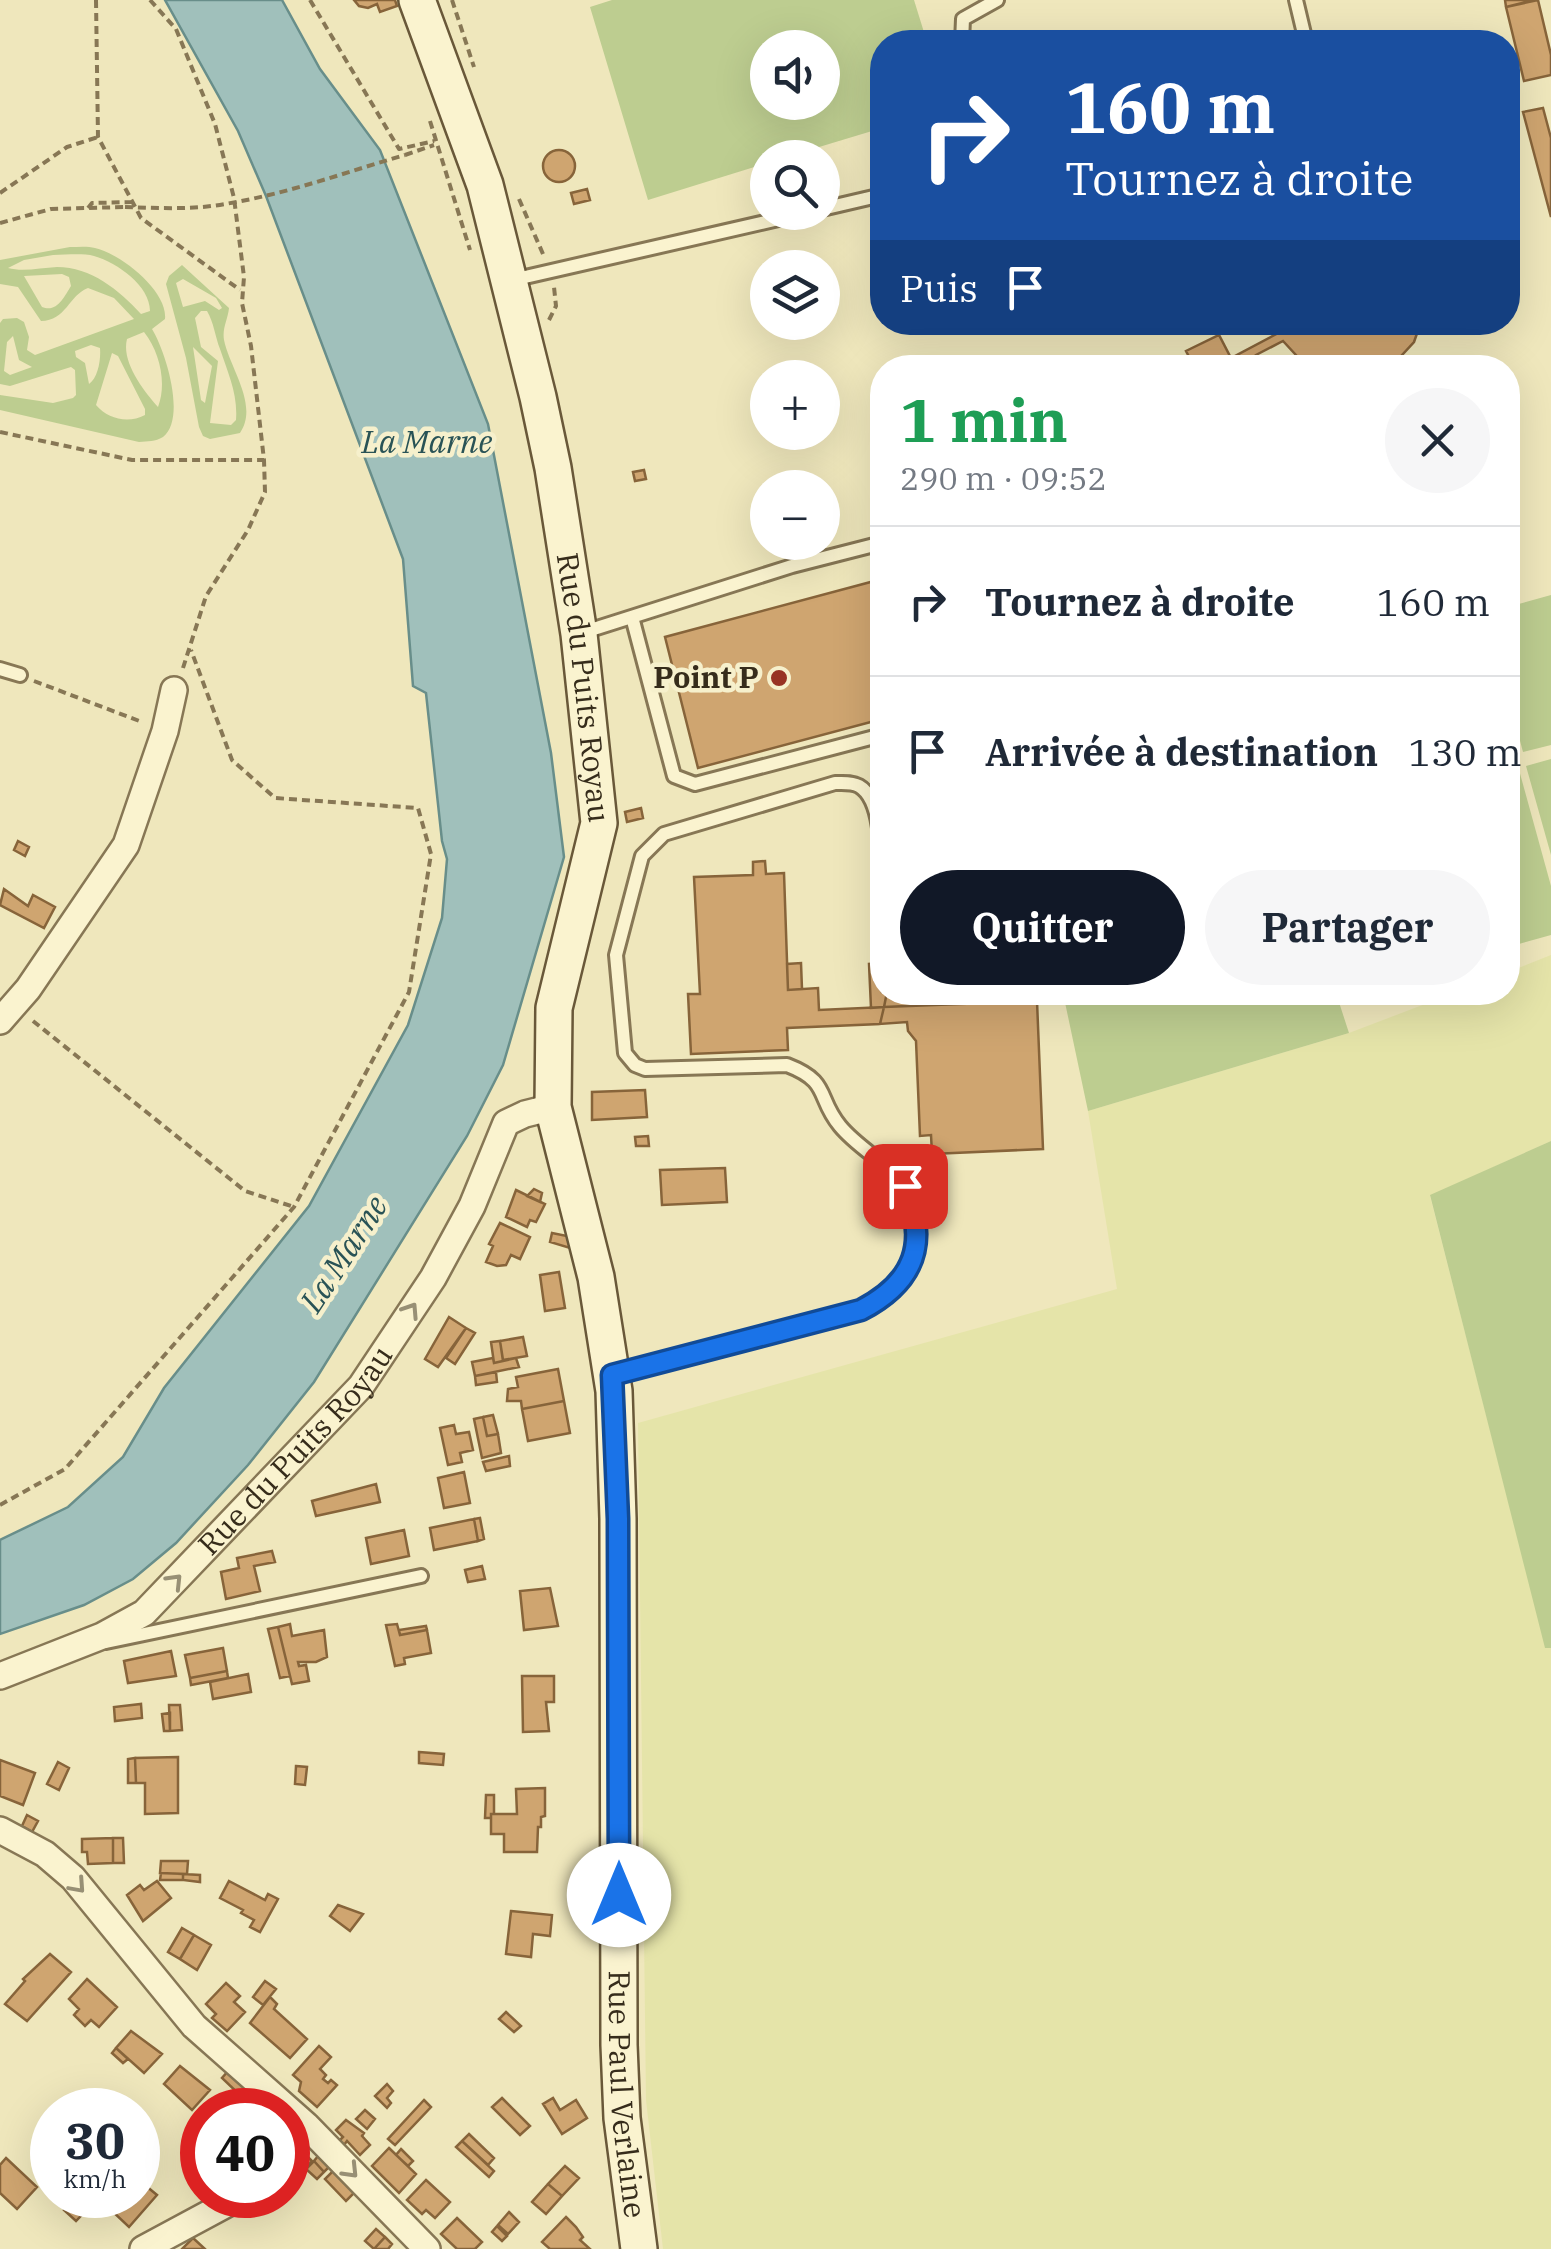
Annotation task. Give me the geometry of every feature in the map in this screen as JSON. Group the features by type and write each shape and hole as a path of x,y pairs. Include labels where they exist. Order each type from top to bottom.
{"street":[{"name":"Rue du Puits Royau","path":"0,1676 144,1613 361,1386 441,1263 472,1206 506,1123 552,1108 554,1008 599,823 579,634 553,468 485,185 417,0"},
{"path":"7,1013 28,989 126,845 166,731 174,690"},
{"name":"Rue Paul Verlaine","path":"552,1108 596,1277 612,1375 618,1538 619,2045 622,2118 639,2249"},
{"path":"0,1830 45,1854 73,1878 194,2026 306,2125 427,2249"},
{"path":"143,2249 201,2218"}],"lane":[{"path":"963,30 963,19 996,0"},
{"path":"1296,0 1303,30"},
{"path":"840,205 870,198"},
{"path":"509,281 750,226"},
{"path":"579,634 792,566 870,546"},
{"path":"632,617 674,776 682,781 695,784 870,738"},
{"path":"0,669 20,675"},
{"path":"612,1375 861,1310 883,1298 904,1278 914,1256 917,1226 905,1186 880,1158 843,1129 825,1095 806,1072 787,1065 644,1068 635,1065 625,1053 616,956 642,856 664,834 835,783 856,784 870,795"},
{"path":"64,1651 421,1576"}],"path":[{"path":"96,0 98,136 141,218 240,290"},
{"path":"150,0 176,30 214,124 234,198 244,277 240,290 264,460 265,492 248,530 206,596 191,650 174,690"},
{"path":"0,223 52,209 174,209 236,202 434,143 399,149 310,0"},
{"path":"0,193 66,147 98,136"},
{"path":"88,208 92,203 133,202"},
{"path":"0,432 132,460 264,460"},
{"path":"0,1505 66,1469 294,1207 409,992 431,854 418,808 275,798 232,760 191,650"},
{"path":"20,675 166,731"},
{"path":"7,1013 245,1191 294,1207"}],"shaded area":[{"path":"1551,955 1551,1141 1430,1196 1546,1648 1551,1648 1551,2249 663,2249 646,2100 638,1423 1117,1289 1088,1111 1349,1033 1422,1005 1520,1005 1520,967"}],"green space":[{"path":"612,0 914,0 923,30 870,30 870,132 840,141 750,140 750,168 648,200 590,7"},
{"path":"70,247 92,247 141,275 164,308 165,319 152,329 168,367 173,400 170,428 163,437 139,442 0,410 0,395 53,403 76,395 75,370 71,367 10,386 0,384 3,319 24,322 29,337 27,350 35,355 134,319 114,298 88,288 56,317 41,321 18,287 0,284 0,260","holes":["74,254 103,259 139,284 150,311 141,314 114,289 81,271 57,267 8,268 24,260","24,276 69,277 71,286 60,303 52,308 42,307","144,332 150,340 162,378 158,407 135,376 127,339","13,336 19,360 32,367 10,375 4,371 7,342","91,345 100,348 95,378 89,384 85,363 76,357 75,351","112,353 118,356 145,415 125,419 96,405"]},
{"path":"182,265 229,308 224,340 245,399 245,422 240,433 210,439 203,436 166,284","holes":["183,279 216,298 222,308 205,301 183,307 176,283","201,311 207,311 213,325 234,392 236,420 231,425 210,423 218,361 201,347 195,318","193,347 212,366 205,403 201,400"]},
{"path":"1551,595 1551,745 1523,752 1520,741 1520,604"},
{"path":"1551,759 1551,855 1526,766"},
{"path":"1520,774 1551,886 1551,935 1520,944"},
{"path":"1066,1005 1340,1005 1349,1033 1088,1111"},
{"path":"1551,1141 1551,1648 1545,1648 1430,1195"}],"water":[{"name":"La Marne","path":"165,0 282,0 320,69 380,150 488,424 551,753 564,857 503,1065 467,1136 314,1382 248,1465 176,1543 133,1579 84,1605 0,1634 0,1540 68,1507 123,1457 164,1388 309,1206 408,1025 442,918 447,859 426,693 413,686 403,559 266,196 238,131"}],"building":[{"path":"354,0 395,0 397,6 380,12 377,4 368,8"},
{"path":"1505,0 1534,0 1506,7"},
{"path":"1538,0 1551,55 1551,75 1524,81 1520,30 1512,30 1506,7"},
{"path":"1543,108 1551,138 1551,217 1523,112"},
{"path":"559,150 570,155 575,166 570,177 559,182 548,177 543,166 548,155"},
{"path":"587,189 590,200 574,204 571,193"},
{"path":"1219,335 1229,355 1188,355 1186,351"},
{"path":"1274,335 1416,335 1402,355 1296,355 1283,341 1256,355 1237,355"},
{"path":"644,470 646,479 635,481 633,472"},
{"name":"Point P","path":"870,582 870,722 698,768 665,637"},
{"path":"641,808 643,818 627,822 625,812"},
{"path":"18,841 29,847 25,856 14,850"},
{"path":"765,861 766,874 784,873 788,990 818,988 819,1010 884,1007 880,1024 787,1028 788,1050 691,1054 688,994 700,994 694,877 753,875 753,862"},
{"path":"4,889 28,906 33,895 55,907 44,928 0,905"},
{"path":"801,963 802,989 788,990 787,964"},
{"path":"1037,1005 1043,1149 932,1154 931,1135 920,1136 916,1041 907,1022 880,1024 884,1007"},
{"path":"645,1090 647,1117 592,1120 592,1092"},
{"path":"648,1136 649,1146 636,1146 635,1137"},
{"path":"725,1168 727,1202 662,1205 660,1170"},
{"path":"534,1189 542,1193 540,1202 527,1196"},
{"path":"516,1190 545,1204 536,1222 530,1220 527,1227 506,1217"},
{"path":"500,1223 530,1237 520,1259 511,1255 506,1265 497,1266 486,1262 493,1246 489,1244"},
{"path":"552,1233 567,1236 570,1248 550,1242"},
{"path":"559,1272 565,1308 545,1311 540,1275"},
{"path":"449,1317 466,1328 438,1367 425,1359"},
{"path":"466,1328 475,1333 455,1364 446,1358"},
{"path":"523,1337 527,1356 503,1360 500,1341"},
{"path":"500,1341 503,1361 494,1363 491,1342"},
{"path":"493,1358 494,1363 516,1358 519,1367 475,1376 472,1362"},
{"path":"558,1369 564,1401 522,1409 521,1401 507,1401 508,1389 518,1387 516,1377"},
{"path":"496,1372 497,1382 476,1385 475,1376"},
{"path":"564,1401 570,1433 528,1441 522,1409"},
{"path":"493,1415 498,1434 487,1436 483,1417"},
{"path":"483,1417 487,1436 498,1434 501,1453 482,1458 474,1419"},
{"path":"454,1425 456,1434 469,1432 473,1450 460,1453 462,1462 448,1465 440,1428"},
{"path":"509,1456 510,1466 486,1471 483,1462"},
{"path":"464,1472 470,1503 444,1508 438,1478"},
{"path":"376,1484 380,1502 316,1516 312,1501"},
{"path":"480,1518 484,1539 478,1541 474,1519"},
{"path":"474,1519 478,1541 434,1550 430,1528"},
{"path":"404,1530 409,1556 371,1564 366,1538"},
{"path":"272,1551 275,1562 254,1566 260,1591 226,1599 221,1572 239,1568 237,1558"},
{"path":"482,1566 485,1579 468,1582 465,1570"},
{"path":"550,1588 558,1626 524,1630 520,1591"},
{"path":"290,1624 292,1636 324,1630 327,1657 316,1662 298,1662 299,1666 306,1665 309,1681 292,1684 278,1627"},
{"path":"397,1624 400,1635 427,1630 431,1653 404,1658 405,1664 395,1666 386,1625"},
{"path":"426,1626 427,1630 400,1635 399,1630"},
{"path":"278,1627 290,1676 280,1678 268,1629"},
{"path":"223,1648 227,1671 190,1678 185,1655"},
{"path":"171,1651 176,1676 128,1683 124,1661"},
{"path":"227,1671 228,1678 191,1685 190,1678"},
{"path":"248,1674 251,1692 213,1699 210,1682"},
{"path":"522,1676 554,1676 554,1702 546,1702 549,1731 523,1732"},
{"path":"141,1704 142,1718 115,1721 114,1707"},
{"path":"169,1705 180,1705 182,1730 170,1731"},
{"path":"170,1713 170,1731 164,1731 162,1714"},
{"path":"419,1752 444,1754 443,1765 419,1763"},
{"path":"178,1757 178,1813 145,1814 145,1783 136,1783 135,1758"},
{"path":"135,1758 136,1783 128,1783 128,1759"},
{"path":"0,1760 35,1773 23,1805 0,1796"},
{"path":"58,1762 69,1768 59,1790 47,1784"},
{"path":"296,1766 307,1767 305,1785 295,1784"},
{"path":"545,1788 545,1816 538,1827 537,1852 504,1852 504,1834 491,1834 491,1814 517,1814 516,1789"},
{"path":"486,1795 494,1795 491,1818 485,1818"},
{"path":"27,1815 38,1821 32,1832 22,1826"},
{"path":"113,1838 123,1838 124,1863 113,1863"},
{"path":"113,1838 113,1863 88,1864 87,1852 82,1852 82,1839"},
{"path":"161,1861 188,1861 187,1874 160,1873"},
{"path":"161,1873 183,1874 183,1880 160,1880"},
{"path":"183,1874 200,1875 200,1882 183,1880"},
{"path":"157,1881 171,1898 143,1921 127,1895 140,1885 144,1890"},
{"path":"229,1881 265,1900 268,1894 278,1899 260,1932 250,1927 254,1920 241,1913 243,1910 220,1898"},
{"path":"338,1905 363,1914 350,1931 330,1916"},
{"path":"511,1911 552,1915 550,1936 533,1934 531,1957 506,1954"},
{"path":"182,1928 194,1935 180,1959 168,1952"},
{"path":"194,1935 211,1945 197,1970 180,1959"},
{"path":"50,1954 71,1972 27,2021 5,2004 23,1979"},
{"path":"87,1979 117,2007 99,2027 91,2020 85,2026 74,2015 79,2009 69,1999"},
{"path":"265,1981 276,1989 263,2005 253,1997"},
{"path":"226,1983 240,1996 234,2002 245,2012 227,2031 212,2018 216,2014 206,2004"},
{"path":"270,1997 277,2004 274,2009 307,2039 290,2058 250,2023"},
{"path":"506,2012 521,2026 514,2032 499,2019"},
{"path":"131,2031 162,2054 144,2073 116,2048"},
{"path":"319,2046 331,2057 320,2069 326,2075 323,2079 337,2085 317,2107 310,2101 310,2088 300,2088 301,2082 293,2075"},
{"path":"116,2048 128,2059 123,2063 112,2053"},
{"path":"180,2066 208,2088 180,2088 180,2099 164,2084"},
{"path":"229,2070 249,2088 232,2088 222,2078"},
{"path":"387,2084 393,2091 387,2098 391,2103 387,2108 375,2096"},
{"path":"502,2098 530,2126 520,2135 492,2107"},
{"path":"553,2098 560,2110 576,2100 587,2118 562,2134 543,2104"},
{"path":"424,2100 431,2107 395,2145 388,2139"},
{"path":"365,2110 375,2119 367,2129 356,2119"},
{"path":"346,2120 364,2133 362,2136 370,2145 360,2155 347,2141 344,2145 339,2141 343,2137 336,2130"},
{"path":"469,2134 494,2158 488,2165 462,2141"},
{"path":"462,2141 494,2171 489,2177 456,2147"},
{"path":"389,2148 416,2174 399,2193 372,2166"},
{"path":"401,2149 413,2161 408,2166 396,2155"},
{"path":"318,2156 329,2167 324,2172 314,2161"},
{"path":"6,2158 30,2180 30,2195 17,2209 0,2193 0,2165"},
{"path":"314,2161 324,2172 317,2179 310,2173"},
{"path":"565,2166 579,2178 562,2196 548,2184"},
{"path":"333,2171 354,2193 346,2201 325,2179"},
{"path":"426,2180 450,2202 435,2218 426,2210 422,2214 407,2200"},
{"path":"548,2184 562,2196 546,2214 532,2202"},
{"path":"509,2212 519,2222 508,2234 498,2225"},
{"path":"566,2217 590,2249 550,2249 542,2242"},
{"path":"119,2218 137,2218 129,2227"},
{"path":"457,2218 482,2242 475,2249 457,2249 441,2234"},
{"path":"497,2226 507,2236 502,2241 492,2232"},
{"path":"376,2229 385,2237 374,2249 365,2241"},
{"path":"385,2237 392,2244 388,2249 374,2249"},
{"path":"193,2238 205,2249 182,2249"}],"place":[{"name":"Point P","path":"779,678"}],"route":[{"path":"619,1895 618,1519 612,1375 861,1310 883,1298 904,1278 914,1256 917,1226 905,1186"}]}
